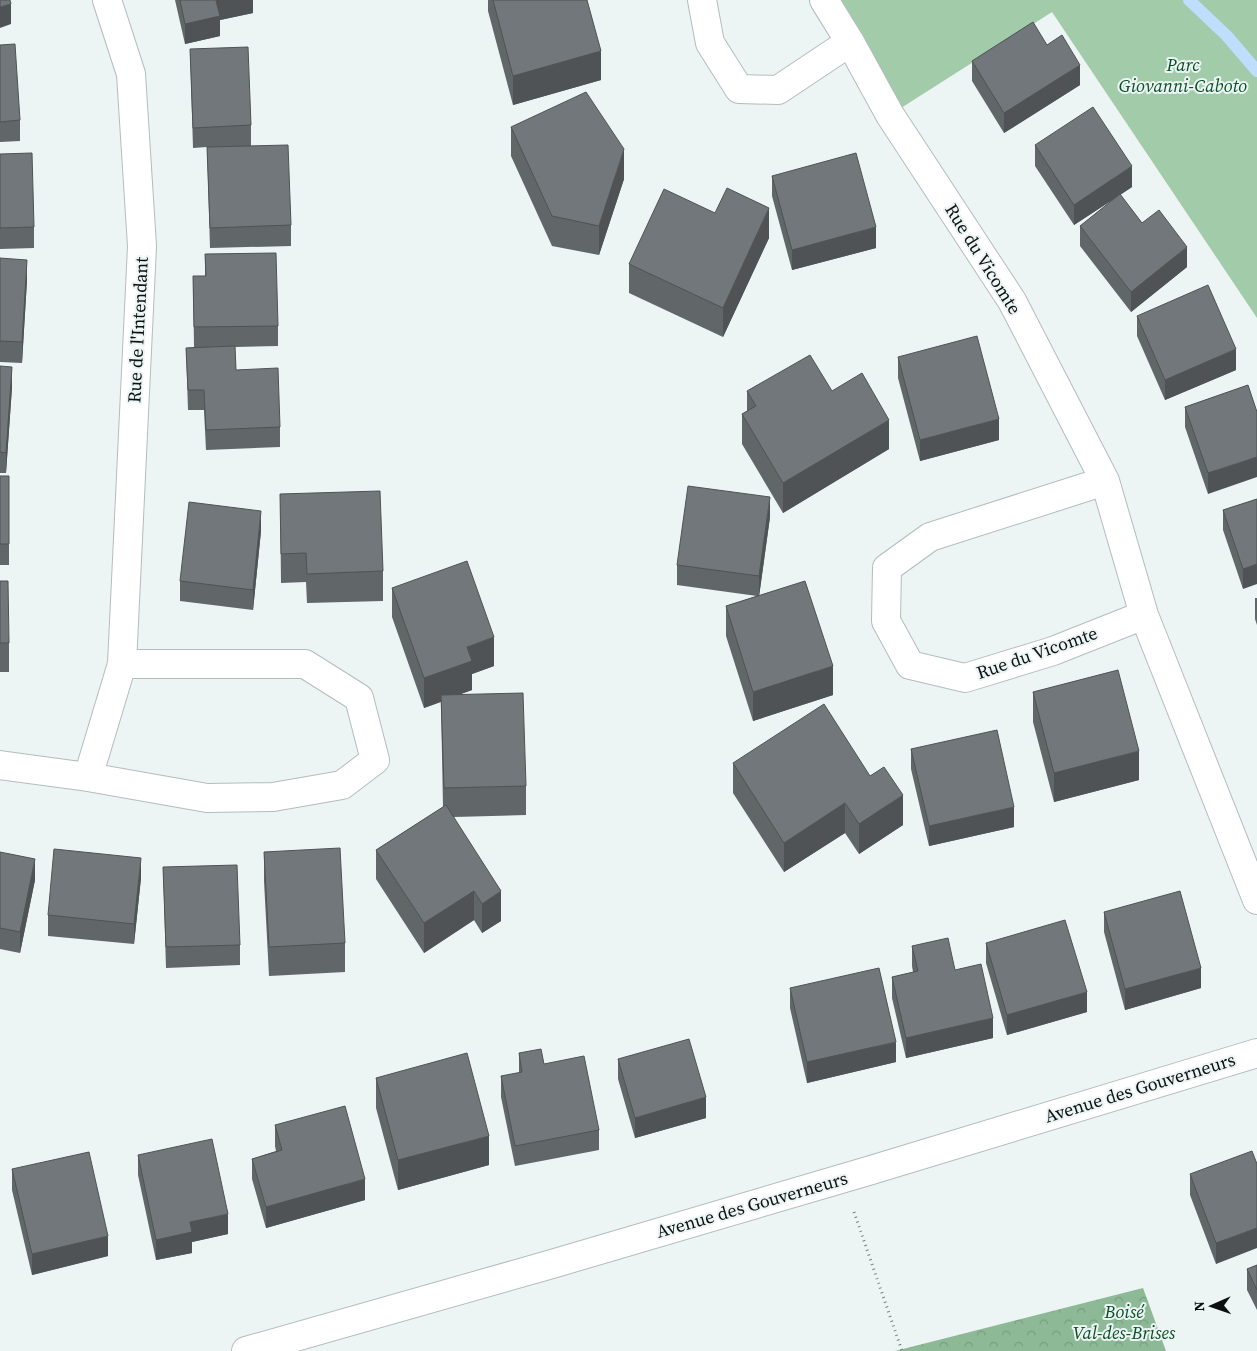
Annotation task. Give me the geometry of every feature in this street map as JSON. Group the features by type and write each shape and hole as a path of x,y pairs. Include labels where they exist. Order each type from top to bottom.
{"street":[{"name":"Rue de l'Intendant","path":"88,777 122,664 142,246 131,74 107,0"},
{"path":"702,0 710,43 739,89 778,90 850,42"},
{"name":"Rue du Vicomte","path":"824,0 850,42 890,115 1012,301 1106,481 1144,614 1257,900"},
{"name":"Rue du Vicomte","path":"1106,481 930,537 887,568 886,621 910,665 966,678 1053,650 1144,614"},
{"path":"0,765 88,777 206,798 273,797 342,784 376,760 359,698 305,664 122,664"},
{"name":"Avenue des Gouverneurs","path":"246,1351 552,1264 1257,1053"}],"path":[{"path":"843,1178 902,1351"}],"green space":[{"name":"Parc Giovanni-Caboto","path":"823,0 1257,0 1257,318 1052,12 890,115"},
{"name":"Boisé Val-des-Brises","path":"1143,1288 1166,1351 895,1351"}],"building":[{"path":"0,0 10,0 11,4 0,7"},
{"path":"180,0 219,0 216,1 220,16 185,24"},
{"path":"493,0 587,0 601,51 513,76"},
{"path":"1033,22 1047,45 1062,35 1080,65 1004,113 972,61"},
{"path":"15,44 20,120 0,122 0,45"},
{"path":"248,47 251,125 193,128 190,49"},
{"path":"586,92 624,149 599,226 552,216 511,127"},
{"path":"1093,107 1132,166 1074,205 1035,145"},
{"path":"288,145 291,225 210,228 207,147"},
{"path":"32,153 34,227 0,228 0,154"},
{"path":"856,153 876,227 792,250 772,176"},
{"path":"727,188 769,208 723,308 629,264 664,189 715,213"},
{"path":"1120,194 1142,223 1159,210 1187,247 1131,292 1080,226"},
{"path":"276,253 278,326 194,327 193,276 206,276 205,254"},
{"path":"0,258 27,260 22,342 0,341"},
{"path":"1208,285 1236,349 1165,380 1137,316"},
{"path":"977,336 999,419 920,440 898,357"},
{"path":"235,346 236,370 278,368 280,427 206,430 204,390 188,390 186,348"},
{"path":"810,355 832,391 862,373 889,420 783,483 742,414 756,406 747,391"},
{"path":"0,366 12,367 6,453 0,452"},
{"path":"1248,385 1257,412 1257,457 1208,473 1185,407"},
{"path":"0,476 9,476 9,544 0,544"},
{"path":"688,486 770,497 759,576 677,565"},
{"path":"380,491 383,571 307,574 306,553 281,554 280,494"},
{"path":"1257,499 1257,564 1243,569 1223,510"},
{"path":"189,502 261,511 253,590 180,581"},
{"path":"467,561 494,637 467,647 472,661 424,678 392,588"},
{"path":"0,581 8,581 9,643 0,643"},
{"path":"805,581 833,666 753,692 726,606"},
{"path":"1118,670 1139,751 1054,773 1033,692"},
{"path":"523,693 526,786 444,788 441,695"},
{"path":"824,704 870,776 884,767 903,795 859,824 845,803 784,843 733,763"},
{"path":"997,730 1014,807 929,826 911,749"},
{"path":"446,805 501,891 482,904 474,891 424,923 376,850"},
{"path":"340,848 345,943 269,947 264,852"},
{"path":"54,849 141,858 134,924 48,915"},
{"path":"0,852 35,859 20,932 0,928"},
{"path":"237,865 240,945 166,947 163,867"},
{"path":"1180,891 1201,968 1125,989 1104,912"},
{"path":"1065,920 1087,992 1007,1015 986,943"},
{"path":"948,938 955,970 981,964 993,1018 906,1038 892,977 918,971 912,946"},
{"path":"879,968 896,1042 807,1062 790,988"},
{"path":"689,1039 706,1097 635,1118 618,1059"},
{"path":"541,1049 544,1064 584,1056 599,1130 515,1146 501,1076 522,1072 519,1053"},
{"path":"467,1053 489,1136 398,1160 376,1078"},
{"path":"345,1106 365,1179 266,1207 252,1159 282,1150 275,1125"},
{"path":"212,1139 228,1214 190,1222 192,1232 156,1240 138,1155"},
{"path":"1252,1151 1257,1164 1257,1228 1216,1243 1190,1174"},
{"path":"89,1152 108,1236 32,1254 12,1169"},
{"path":"1257,1265 1257,1290 1247,1269"}],"waterway":[{"path":"1189,0 1227,36 1257,71"}]}
